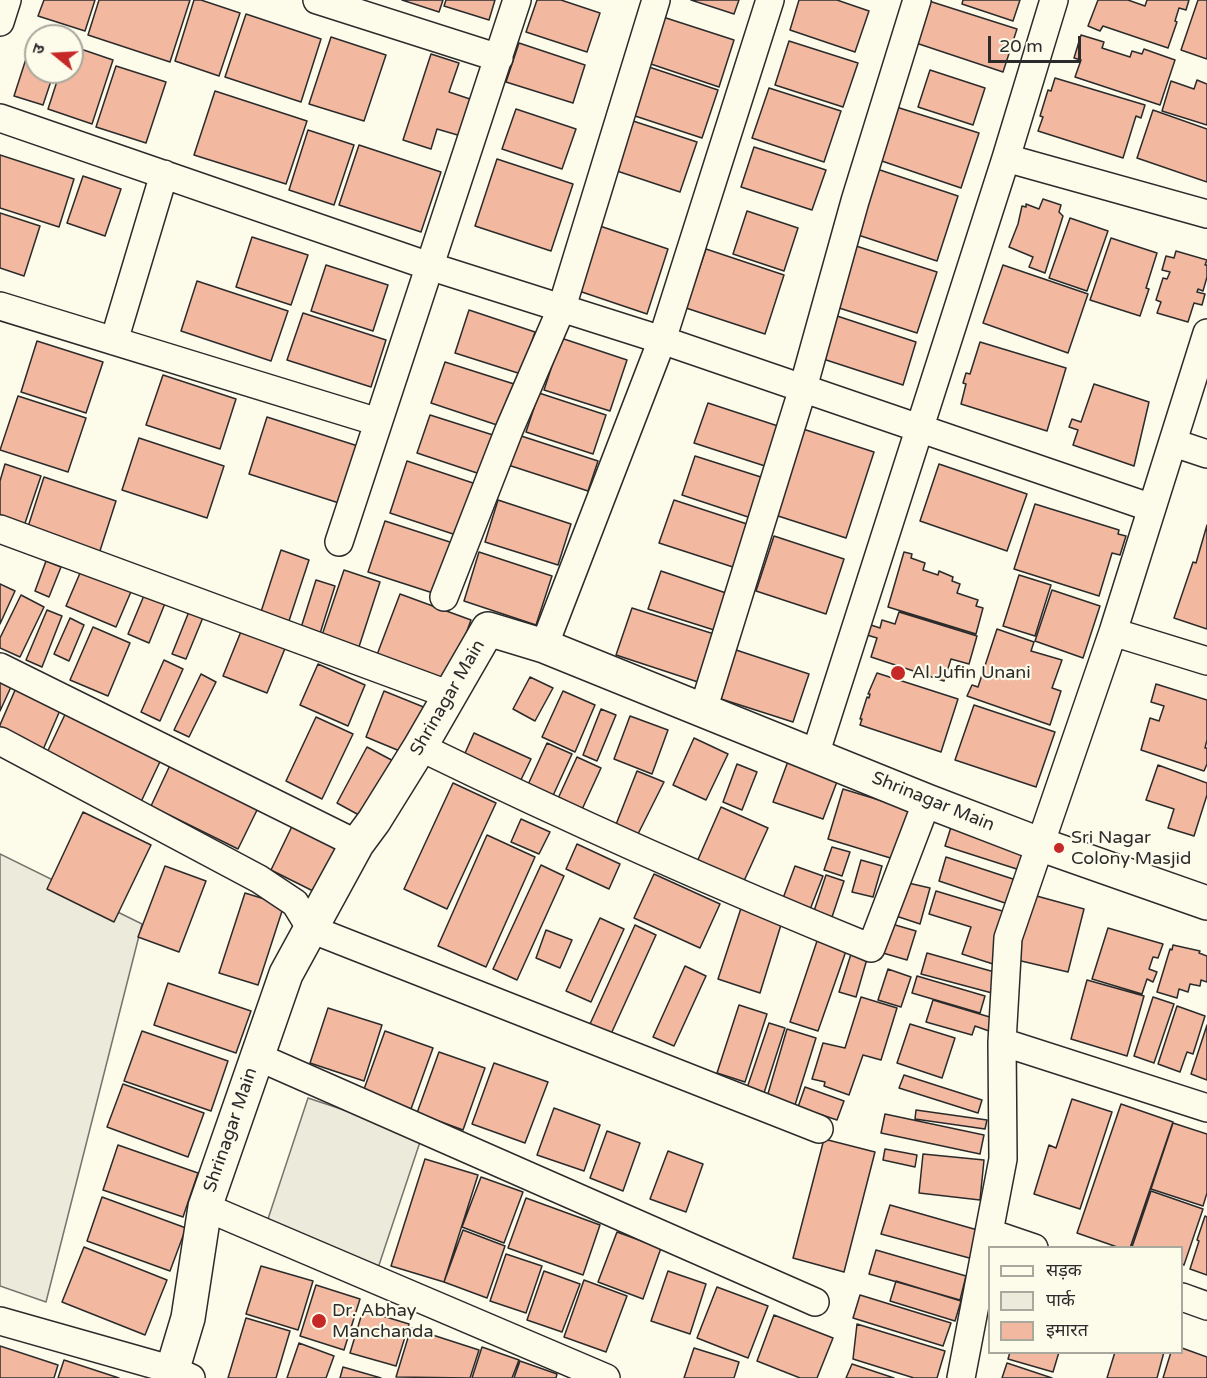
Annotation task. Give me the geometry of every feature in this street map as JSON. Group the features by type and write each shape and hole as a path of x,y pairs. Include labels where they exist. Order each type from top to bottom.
{"street":[{"path":"317,0 499,58"},
{"path":"339,542 517,0"},
{"path":"444,597 509,430 562,307 656,0"},
{"path":"544,646 662,340 770,0"},
{"path":"703,710 803,388 855,201 917,0"},
{"path":"815,755 1006,158 1054,0"},
{"path":"0,118 429,266 662,340 1152,508"},
{"path":"1006,158 1207,214"},
{"path":"114,341 164,174"},
{"path":"0,306 378,422"},
{"path":"961,1378 1003,1159 1002,1042 1008,938 1113,632 1207,333"},
{"path":"1174,443 1207,454"},
{"path":"0,529 450,695"},
{"name":"Shrinagar Main","path":"178,1375 205,1207 285,974 357,844 420,747 488,628 544,646 1039,844 1207,903"},
{"path":"1113,632 1207,661"},
{"path":"0,668 357,844"},
{"path":"0,741 258,879 295,903 311,929 819,1129"},
{"path":"420,747 543,807 725,888 872,948 927,801"},
{"path":"1002,1042 1207,1108"},
{"path":"256,1056 815,1302"},
{"path":"205,1207 606,1378"},
{"path":"990,1233 1028,1246"},
{"path":"1183,1297 1207,1306"},
{"path":"0,1321 178,1375"}],"green space":[{"path":"0,854 142,924 46,1302 0,1286"},
{"path":"308,1098 422,1136 378,1268 264,1231"}],"building":[{"path":"44,0 95,0 85,31 84,24 63,24 38,16"},
{"path":"99,0 190,0 170,62 88,35"},
{"path":"194,0 201,0 240,13 219,76 175,61"},
{"path":"402,0 443,0 439,12"},
{"path":"446,0 495,0 489,20 444,6"},
{"path":"537,0 561,0 600,13 587,52 526,32"},
{"path":"691,0 739,0 734,14"},
{"path":"799,0 837,0 869,11 855,52 790,30"},
{"path":"963,0 1020,0 1013,21 962,4"},
{"path":"1098,0 1128,0 1145,6 1147,0 1189,0 1186,10 1179,8 1168,48 1103,26 1100,31 1088,26"},
{"path":"1198,0 1207,0 1207,59 1181,50"},
{"path":"929,1 1017,29 1003,72 916,43"},
{"path":"246,14 321,39 301,102 225,77"},
{"path":"663,17 734,40 719,87 648,63"},
{"path":"1081,35 1104,42 1102,48 1130,57 1132,51 1142,54 1144,49 1175,60 1160,105 1075,77 1081,60 1074,58"},
{"path":"331,37 386,55 364,121 309,104"},
{"path":"789,41 858,63 843,107 775,85"},
{"path":"519,43 585,65 573,103 506,82"},
{"path":"84,50 113,60 92,124 48,109 56,84 84,84"},
{"path":"431,54 459,63 449,92 473,100 461,136 437,129 431,149 403,140"},
{"path":"24,65 24,84 50,84 43,105 14,96"},
{"path":"116,66 166,82 146,143 96,127"},
{"path":"646,66 718,90 702,138 629,114"},
{"path":"930,70 985,88 973,125 918,107"},
{"path":"1055,78 1145,105 1141,118 1136,116 1123,158 1038,131 1048,90 1051,91"},
{"path":"1197,80 1207,84 1207,125 1162,111 1171,81 1194,89"},
{"path":"769,88 841,111 824,162 752,138"},
{"path":"215,91 307,121 286,184 194,155"},
{"path":"890,105 979,133 961,188 873,158"},
{"path":"516,109 576,129 562,169 502,149"},
{"path":"1153,110 1207,129 1207,182 1137,158"},
{"path":"624,118 697,142 680,192 608,168"},
{"path":"308,130 354,145 334,205 289,190"},
{"path":"359,145 441,172 421,232 339,205"},
{"path":"754,147 826,170 812,210 741,187"},
{"path":"0,155 74,179 59,227 0,208"},
{"path":"497,159 573,184 551,251 475,226"},
{"path":"874,168 958,196 937,261 852,233"},
{"path":"83,176 121,189 105,236 67,223"},
{"path":"1043,199 1061,205 1059,212 1063,216 1045,273 1029,267 1033,257 1009,247 1022,206 1026,207 1026,204 1039,209"},
{"path":"747,211 798,228 784,271 733,254"},
{"path":"0,213 40,226 24,276 0,268"},
{"path":"1070,218 1108,231 1087,291 1049,278"},
{"path":"594,224 668,249 647,314 573,289"},
{"path":"252,237 308,255 291,305 236,287"},
{"path":"1111,238 1157,253 1140,316 1090,300"},
{"path":"853,245 937,272 917,333 833,306"},
{"path":"706,249 784,275 765,334 686,308"},
{"path":"1176,251 1207,260 1205,265 1207,265 1207,277 1203,291 1198,289 1197,292 1205,294 1202,305 1194,303 1188,322 1157,313 1161,302 1156,300 1163,278 1167,279 1170,272 1162,270 1166,256 1174,258"},
{"path":"326,265 388,285 373,331 311,311"},
{"path":"1003,265 1088,294 1068,353 983,323"},
{"path":"197,281 288,311 271,361 181,331"},
{"path":"469,310 535,332 521,374 455,353"},
{"path":"303,313 386,340 371,387 287,360"},
{"path":"834,315 916,342 903,385 820,358"},
{"path":"561,338 627,360 610,411 544,390"},
{"path":"37,341 103,362 86,413 21,392"},
{"path":"980,342 1066,368 1047,431 961,404 966,373 970,374"},
{"path":"445,362 514,384 500,426 431,403"},
{"path":"163,375 236,399 220,449 146,425"},
{"path":"1094,384 1149,402 1134,466 1073,445 1078,430 1069,427 1072,419 1081,422"},
{"path":"539,393 606,415 593,454 526,432"},
{"path":"18,396 86,418 68,472 0,450"},
{"path":"708,403 781,427 768,467 694,443"},
{"path":"430,415 493,435 480,474 417,453"},
{"path":"267,417 361,447 342,504 249,474"},
{"path":"803,429 874,452 846,538 775,515"},
{"path":"512,433 598,461 588,491 502,463"},
{"path":"139,438 224,466 207,518 122,490"},
{"path":"695,456 764,478 751,518 682,495"},
{"path":"407,461 479,485 462,537 390,513"},
{"path":"5,464 41,476 23,529 0,522 0,481"},
{"path":"939,464 1027,494 1007,551 920,521"},
{"path":"44,477 116,501 98,557 26,533"},
{"path":"498,500 571,524 558,565 485,542"},
{"path":"674,500 750,525 736,568 659,543"},
{"path":"1035,504 1119,530 1118,534 1126,536 1120,555 1112,553 1099,596 1014,569"},
{"path":"385,521 453,543 436,594 368,572"},
{"path":"1207,525 1207,629 1174,618 1193,562 1196,563"},
{"path":"774,536 844,559 826,614 756,591"},
{"path":"281,550 309,560 286,630 258,621"},
{"path":"479,552 552,576 536,625 464,601"},
{"path":"904,552 912,554 911,558 925,563 923,570 938,575 939,571 953,577 952,581 960,584 957,593 978,600 976,606 983,608 976,634 888,607"},
{"path":"46,561 61,567 49,597 35,591"},
{"path":"83,566 133,587 116,627 66,606"},
{"path":"344,570 380,582 356,656 319,644"},
{"path":"661,571 726,593 714,630 648,609"},
{"path":"1019,575 1051,585 1035,636 1003,626"},
{"path":"316,580 335,586 318,640 299,634"},
{"path":"0,584 15,591 0,624"},
{"path":"1052,590 1100,606 1083,658 1035,641"},
{"path":"145,593 166,601 149,643 128,634"},
{"path":"400,594 471,620 447,686 375,660"},
{"path":"21,595 44,607 20,657 0,648 0,638"},
{"path":"632,608 714,634 698,682 616,655"},
{"path":"190,609 204,615 186,659 172,654"},
{"path":"47,610 62,616 42,667 26,660"},
{"path":"899,612 977,636 969,664 951,659 944,681 871,657 877,638 867,635 871,625 880,628 882,620 895,624"},
{"path":"70,618 84,625 69,661 54,654"},
{"path":"93,627 130,643 108,696 70,680"},
{"path":"242,629 286,646 267,693 223,676"},
{"path":"997,629 1034,642 1031,651 1062,660 1052,688 1061,691 1050,725 967,696 972,685 978,687"},
{"path":"733,649 809,674 793,722 718,698"},
{"path":"164,660 183,669 160,721 141,712"},
{"path":"318,664 365,685 348,726 300,705"},
{"path":"0,669 16,676 0,711"},
{"path":"877,673 958,699 941,752 860,725 867,697 869,698 870,694 868,694"},
{"path":"201,674 216,682 189,737 174,730"},
{"path":"530,677 553,688 535,721 513,709"},
{"path":"19,681 64,701 42,752 0,734 0,725"},
{"path":"1156,684 1207,700 1205,748 1207,748 1207,764 1204,771 1141,750 1150,718 1159,721 1164,706 1151,702"},
{"path":"384,691 426,708 407,754 366,737"},
{"path":"563,691 595,705 575,752 542,737"},
{"path":"974,705 1055,732 1036,787 955,760"},
{"path":"69,706 165,751 140,804 44,759"},
{"path":"601,709 616,715 597,761 583,755"},
{"path":"630,716 668,730 652,774 614,759"},
{"path":"316,717 353,734 322,799 286,781"},
{"path":"474,733 531,759 518,786 462,760"},
{"path":"694,738 728,754 706,800 673,785"},
{"path":"547,743 572,754 551,800 526,789"},
{"path":"367,747 399,764 368,820 337,803"},
{"path":"791,753 841,771 823,819 773,802"},
{"path":"577,757 601,768 579,816 555,805"},
{"path":"171,763 259,806 238,849 151,806"},
{"path":"737,764 757,772 742,810 723,802"},
{"path":"1158,765 1207,783 1207,795 1194,836 1168,828 1174,809 1146,800"},
{"path":"637,771 664,782 636,838 615,827"},
{"path":"453,783 496,803 447,909 404,889"},
{"path":"843,789 912,810 897,860 828,839"},
{"path":"721,807 768,828 739,892 693,871"},
{"path":"83,812 151,845 114,922 47,889"},
{"path":"296,818 340,840 315,892 271,870"},
{"path":"521,819 550,832 539,854 511,842"},
{"path":"952,824 1030,850 1023,871 945,846"},
{"path":"487,835 535,857 486,967 438,946"},
{"path":"577,844 620,864 609,889 566,869"},
{"path":"832,847 850,852 842,876 824,870"},
{"path":"946,857 1016,880 1008,904 939,881"},
{"path":"861,860 882,866 873,897 852,892"},
{"path":"541,865 564,876 517,980 493,969"},
{"path":"165,866 206,881 179,952 138,937"},
{"path":"795,866 823,876 806,920 779,909"},
{"path":"654,874 720,904 700,948 634,918"},
{"path":"826,875 844,881 829,926 811,920"},
{"path":"904,882 930,888 920,924 893,915"},
{"path":"936,891 1009,913 993,964 962,954 971,927 929,914"},
{"path":"245,893 284,905 258,985 219,973"},
{"path":"1033,895 1084,909 1068,972 1017,960"},
{"path":"743,902 784,915 760,993 718,979"},
{"path":"600,918 624,929 591,1002 566,991"},
{"path":"885,922 916,931 907,960 876,951"},
{"path":"635,925 656,935 611,1034 590,1024"},
{"path":"1108,928 1163,944 1158,958 1153,957 1149,969 1157,972 1153,982 1147,979 1142,994 1092,979"},
{"path":"546,930 572,940 560,968 536,958"},
{"path":"817,941 846,951 818,1031 790,1022"},
{"path":"1173,945 1200,951 1199,953 1207,956 1207,982 1201,980 1200,986 1190,984 1188,992 1179,989 1177,998 1157,992"},
{"path":"927,953 998,973 992,993 921,974"},
{"path":"851,954 867,959 856,997 839,992"},
{"path":"685,966 706,976 674,1046 653,1037"},
{"path":"888,969 911,977 901,1007 878,1000"},
{"path":"917,976 985,996 980,1013 912,993"},
{"path":"1087,980 1144,996 1127,1056 1071,1039"},
{"path":"168,983 251,1011 236,1053 154,1025"},
{"path":"861,997 897,1008 881,1060 863,1055 849,1095 824,1086 825,1082 812,1079 823,1043 845,1048"},
{"path":"1153,997 1174,1004 1154,1063 1134,1056"},
{"path":"933,1000 993,1018 989,1031 975,1026 972,1035 926,1022"},
{"path":"739,1005 767,1014 745,1082 717,1073"},
{"path":"1177,1006 1205,1016 1193,1054 1187,1052 1180,1072 1158,1064"},
{"path":"328,1008 382,1025 364,1081 310,1063"},
{"path":"769,1023 785,1028 764,1093 747,1088"},
{"path":"910,1024 955,1038 942,1078 897,1063"},
{"path":"1207,1025 1207,1080 1191,1074"},
{"path":"787,1029 816,1038 795,1105 767,1097"},
{"path":"142,1031 228,1061 211,1111 124,1081"},
{"path":"385,1031 433,1048 411,1109 363,1092"},
{"path":"439,1052 485,1068 463,1130 417,1113"},
{"path":"494,1063 548,1082 525,1143 472,1124"},
{"path":"904,1075 982,1100 978,1113 899,1088"},
{"path":"123,1084 204,1113 188,1157 107,1127"},
{"path":"805,1087 844,1101 837,1120 798,1107"},
{"path":"1072,1099 1112,1112 1080,1209 1034,1194 1049,1145 1056,1148"},
{"path":"1121,1104 1173,1122 1131,1246 1114,1246 1077,1233"},
{"path":"554,1108 600,1125 584,1171 537,1155"},
{"path":"916,1110 987,1120 985,1129 915,1119"},
{"path":"885,1114 984,1135 980,1154 881,1133"},
{"path":"1173,1123 1207,1134 1207,1193 1203,1206 1151,1189"},
{"path":"607,1131 640,1143 623,1191 590,1178"},
{"path":"824,1139 875,1152 844,1272 793,1258"},
{"path":"118,1145 198,1173 183,1217 103,1190"},
{"path":"885,1149 917,1155 915,1167 883,1160"},
{"path":"668,1151 703,1164 686,1212 650,1199"},
{"path":"923,1154 984,1160 980,1200 919,1193"},
{"path":"425,1159 478,1175 444,1282 391,1266"},
{"path":"481,1177 523,1192 504,1243 462,1227"},
{"path":"1151,1191 1203,1209 1184,1265 1183,1246 1132,1246"},
{"path":"102,1197 186,1228 170,1271 87,1241"},
{"path":"526,1198 600,1225 583,1275 508,1248"},
{"path":"890,1205 981,1231 973,1259 881,1234"},
{"path":"1205,1216 1207,1217 1207,1275 1190,1269"},
{"path":"463,1230 505,1246 487,1298 444,1282"},
{"path":"617,1232 661,1248 643,1299 598,1282"},
{"path":"84,1247 167,1280 145,1335 62,1302"},
{"path":"876,1250 966,1276 960,1300 869,1274"},
{"path":"506,1254 542,1266 526,1313 490,1301"},
{"path":"261,1266 313,1281 298,1330 246,1314"},
{"path":"544,1271 580,1284 562,1332 527,1320"},
{"path":"668,1271 706,1284 690,1334 651,1321"},
{"path":"584,1280 627,1296 606,1352 564,1337"},
{"path":"896,1281 961,1301 955,1321 890,1301"},
{"path":"316,1285 360,1299 344,1350 300,1336"},
{"path":"717,1287 768,1306 748,1358 697,1338"},
{"path":"860,1295 951,1323 943,1346 853,1318"},
{"path":"363,1310 409,1324 396,1366 350,1353"},
{"path":"774,1315 833,1338 817,1378 800,1378 757,1361"},
{"path":"246,1318 290,1331 276,1378 228,1378"},
{"path":"857,1324 945,1351 937,1378 914,1378 853,1359"},
{"path":"411,1328 479,1350 470,1378 396,1377"},
{"path":"299,1343 334,1356 326,1378 287,1378"},
{"path":"0,1346 58,1365 54,1378 0,1378"},
{"path":"482,1347 519,1360 512,1378 472,1378"},
{"path":"694,1348 739,1362 734,1378 684,1378"},
{"path":"1183,1348 1207,1357 1207,1378 1163,1378 1170,1354 1183,1354"},
{"path":"1009,1354 1058,1354 1053,1372 1008,1359"},
{"path":"1114,1354 1163,1354 1157,1378 1107,1378"},
{"path":"64,1360 119,1378 58,1378"},
{"path":"520,1361 557,1374 556,1378 514,1378"},
{"path":"1007,1363 1052,1378 1002,1378"},
{"path":"852,1364 894,1378 846,1378"},
{"path":"343,1367 381,1378 340,1378"}],"place":[{"name":"Al Jufin Unani","path":"898,673"},
{"name":"Sri Nagar Colony Masjid","path":"1059,848"},
{"name":"Dr. Abhay Manchanda","path":"319,1321"}]}
